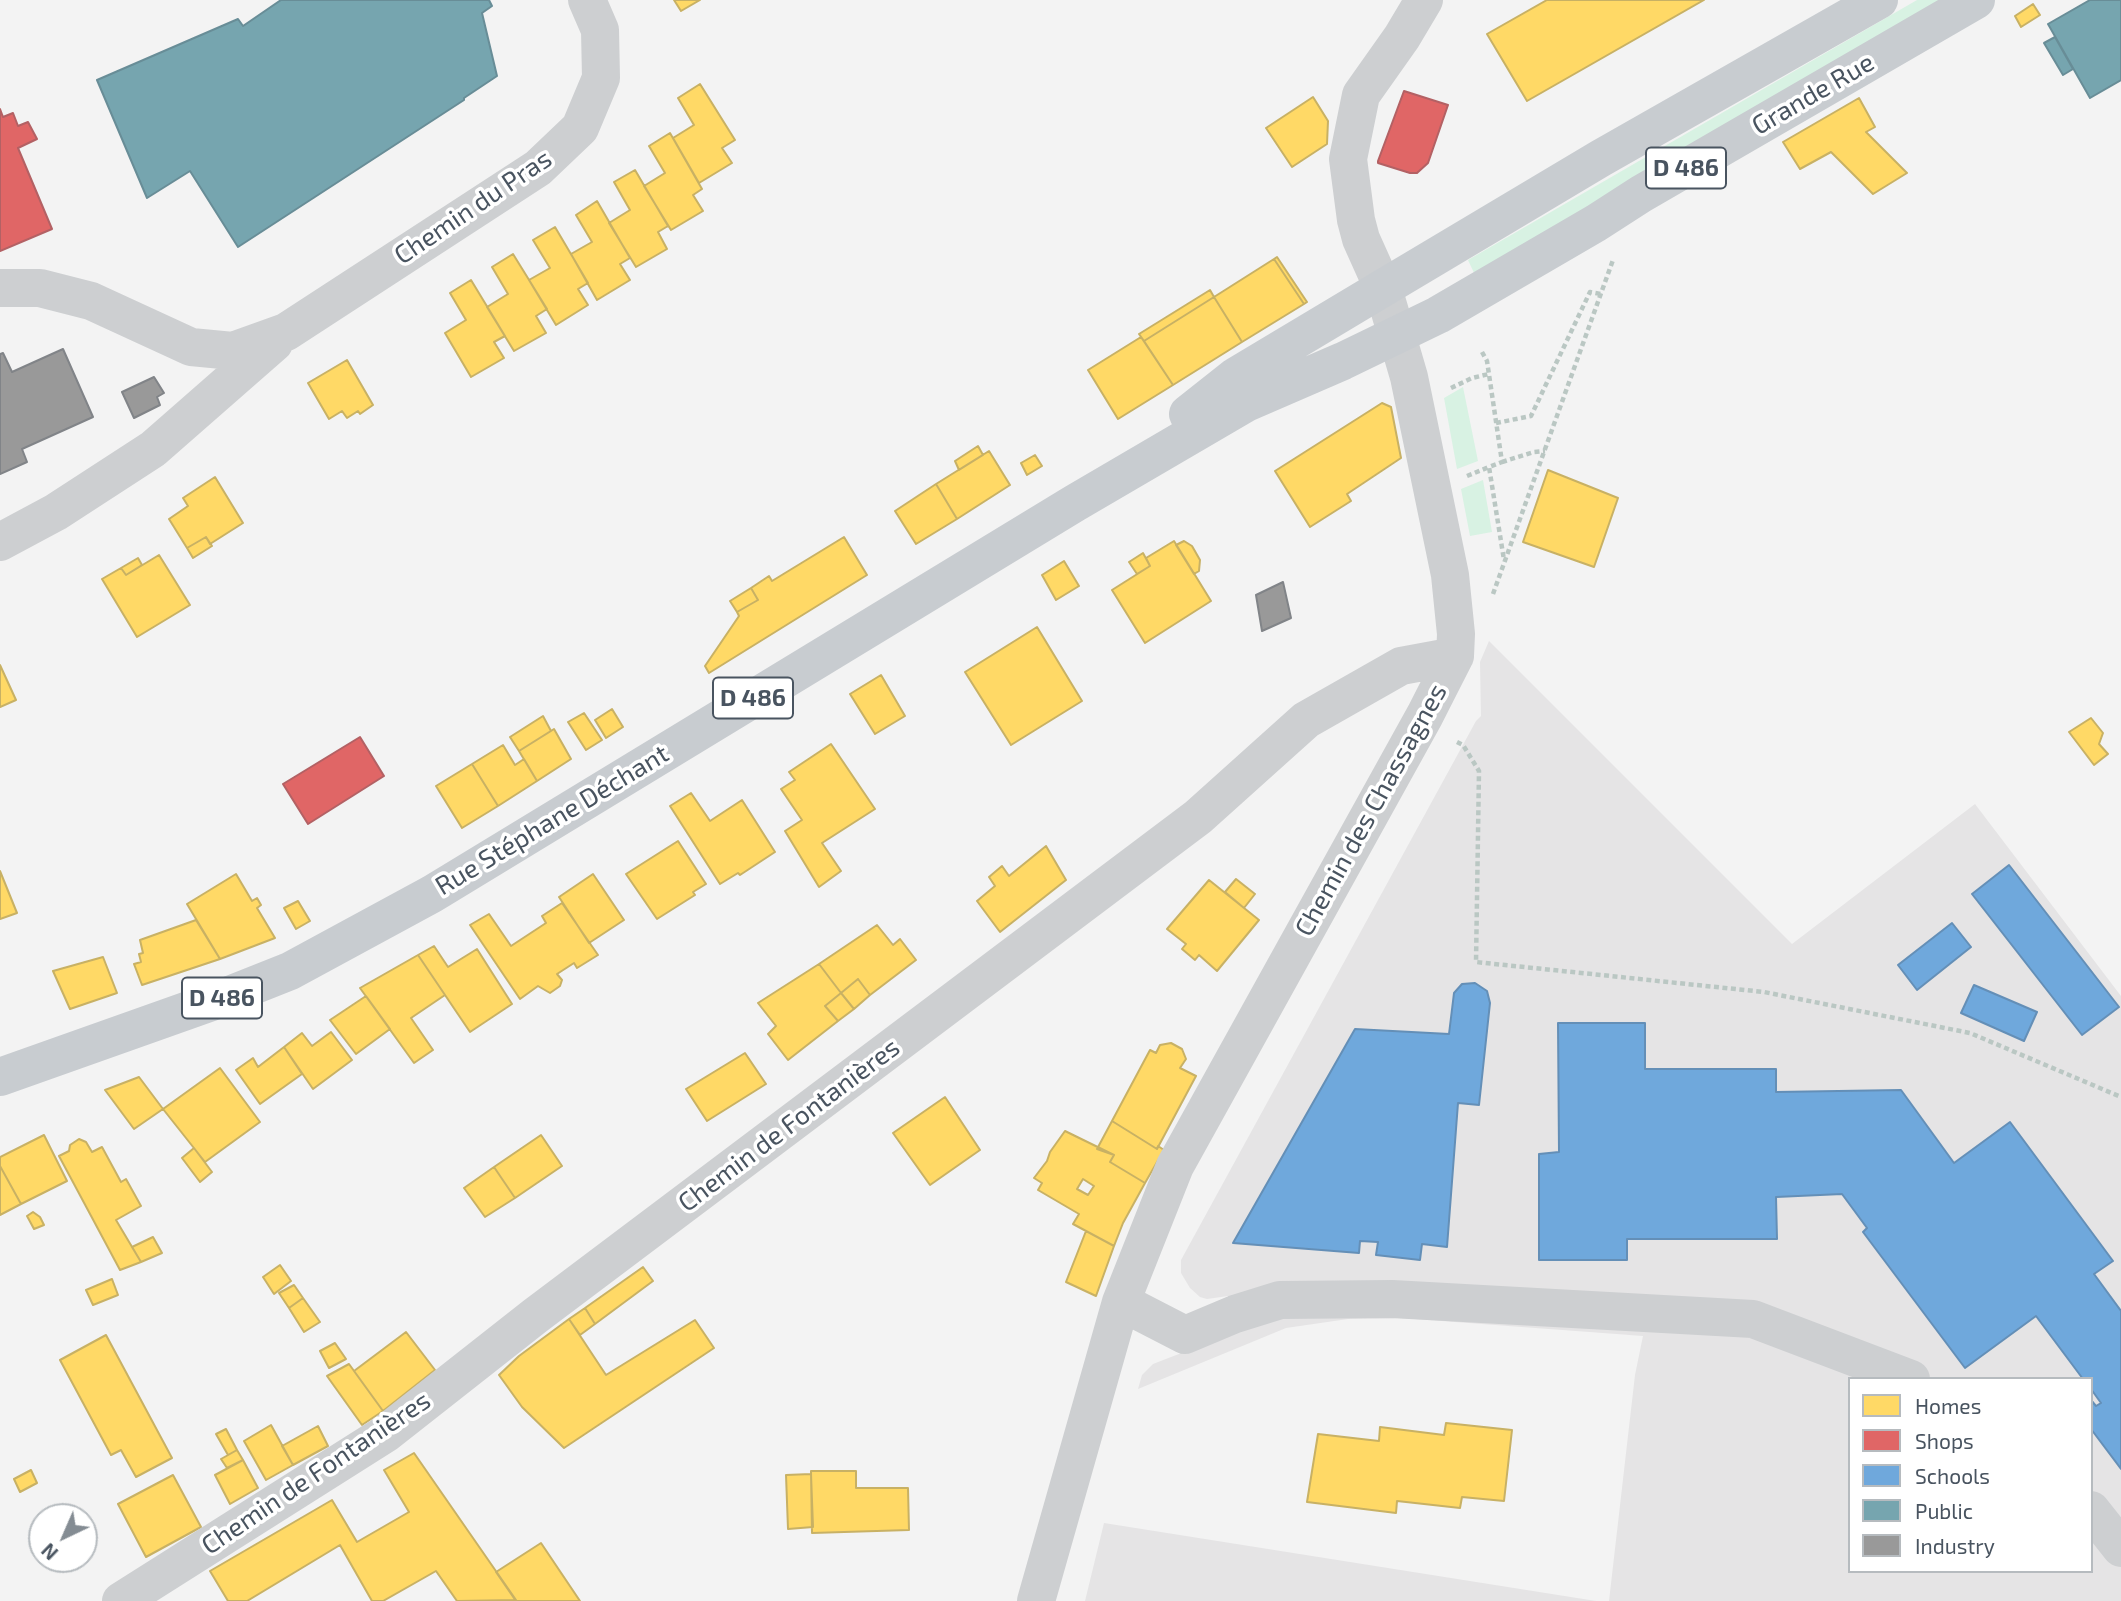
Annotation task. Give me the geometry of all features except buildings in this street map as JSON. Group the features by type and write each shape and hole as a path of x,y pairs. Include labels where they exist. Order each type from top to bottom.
{"main road":[{"name":"Grande Rue","path":"1383,288 1601,158 1879,0"},
{"name":"Grande Rue","path":"1397,335 1456,305 1641,194 1976,0"},
{"name":"Rue Stéphane Déchant","path":"1074,503 1236,376 1383,288"},
{"name":"Rue Stéphane Déchant","path":"0,1077 217,1000 290,971 432,894 1074,503 1245,403 1397,335"}],"street":[{"name":"Chemin du Pras","path":"0,542 56,512 153,449 286,332 538,168 580,128 601,78 600,30 587,0"},
{"name":"Chemin des Chassagnes","path":"1036,1601 1121,1302 1175,1166 1455,656 1456,634 1450,575 1409,377 1383,288 1358,230 1348,159 1361,95 1402,37 1424,0"},
{"name":"Chemin du Pras","path":"0,288 40,288 91,301 191,346 233,351 286,332"},
{"name":"Chemin de Fontanières","path":"134,1593 385,1434 535,1316 1198,817 1306,720 1401,666 1455,656"},
{"path":"1121,1302 1185,1335 1235,1314 1280,1300 1392,1299 1753,1319 1906,1377"},
{"path":"2093,1513 2121,1548"}],"path":[{"path":"1492,599 1615,255"},
{"path":"1496,423 1531,416 1590,292 1601,294"},
{"path":"1482,352 1487,361 1502,462"},
{"path":"1443,391 1472,378 1489,374"},
{"path":"1504,563 1489,467 1545,451"},
{"path":"1457,742 1463,745 1479,771 1476,962 1764,992 1970,1033 2121,1097"}],"shaded area":[{"path":"1489,641 1792,944 1975,804 2121,996 2121,1601 1609,1601 1635,1375 1643,1336 1401,1318 1348,1319 1286,1328 1138,1389 1142,1375 1153,1364 1241,1330 1228,1296 1207,1299 1200,1297 1190,1288 1181,1273 1181,1260 1481,716 1480,662"},
{"path":"1104,1523 1596,1601 1085,1601"}],"green space":[{"path":"1917,0 1955,0 1475,275 1468,260"},
{"path":"1463,387 1478,461 1457,469 1444,398"},
{"path":"1483,480 1492,532 1470,536 1461,489"}]}
